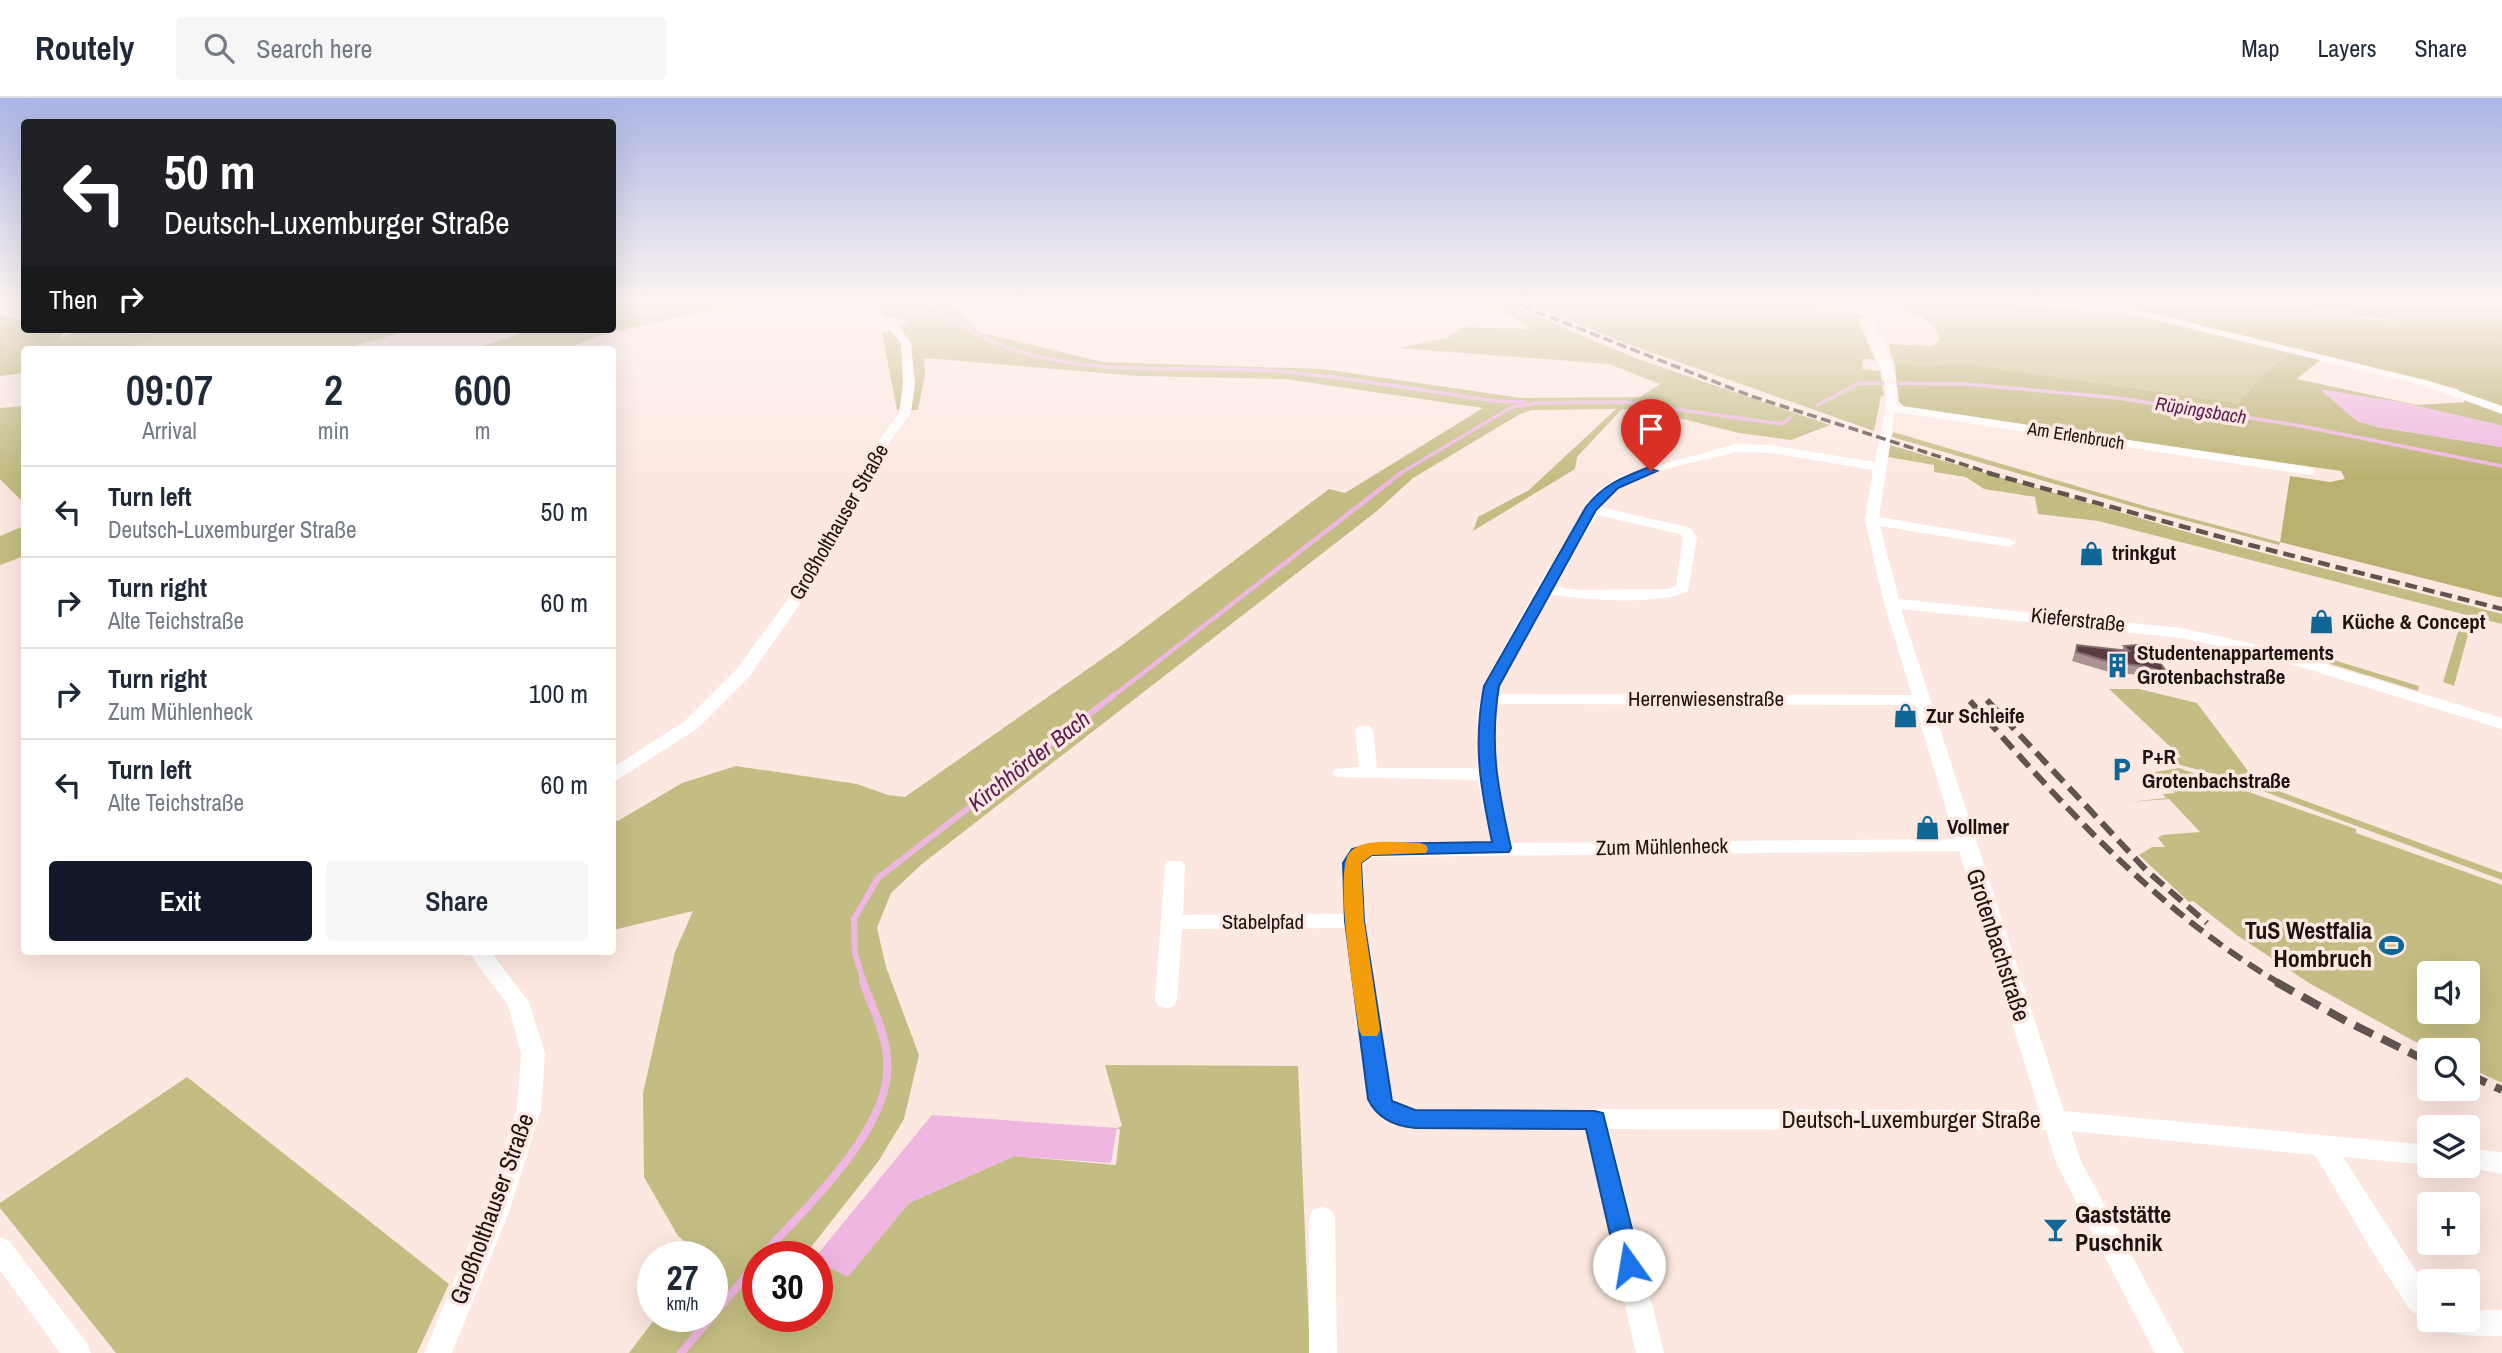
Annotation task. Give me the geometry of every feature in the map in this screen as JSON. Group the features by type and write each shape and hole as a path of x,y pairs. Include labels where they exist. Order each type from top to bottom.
{"street":[{"name":"Großholthauser Straße","path":"616,774 691,725 743,673 811,578 875,454 905,413 909,384 907,360"},
{"name":"Grotenbachstraße","path":"1884,360 1892,392 1872,520 1892,603 1924,700 1966,845 2069,1163 2170,1353"},
{"path":"2329,360 2429,384 2502,410"},
{"name":"Am Erlenbruch","path":"1890,408 2264,470 2309,471"},
{"path":"1502,848 1486,774 1488,699 1497,673 1590,509 1603,493 1625,479 1729,449 1770,449 1879,467"},
{"path":"1544,589 1578,595 1671,594 1683,588 1690,537 1685,531 1590,509"},
{"path":"1872,520 2009,543"},
{"name":"Kieferstraße","path":"1892,603 2181,633 2269,652 2502,724"},
{"name":"Herrenwiesenstraße","path":"1488,699 1924,700"},
{"path":"1364,730 1368,773"},
{"path":"1341,773 1486,774"},
{"name":"Zum Mühlenheck","path":"1355,921 1352,863 1358,854 1371,849 1966,845"},
{"path":"1166,1000 1174,866"},
{"name":"Deutsch-Luxemburger Straße","path":"1355,921 1379,1099 1392,1113 1415,1119 2055,1121 2417,1154"},
{"name":"Stabelpfad","path":"1172,922 1355,921"},
{"name":"Großholthauser Straße","path":"438,1353 496,1212 529,1109 533,1054 518,1002 481,955"},
{"path":"1595,1120 1650,1353"},
{"path":"2322,1144 2383,1246 2417,1297"},
{"path":"2480,1161 2502,1163"},
{"path":"1322,1218 1323,1353"},
{"path":"0,1249 77,1353"},
{"path":"2480,1323 2502,1323"}],"shaded area":[{"path":"0,360 21,360 21,373 0,376"},
{"path":"887,360 924,360 925,374 918,410 897,410"},
{"path":"943,360 1093,360 1323,369 1521,398 1640,397 1660,384 1609,364 1551,360 1640,360 1830,425 1791,440 1739,433 1651,411 1622,409 1577,457 1575,469 1473,531 1478,517 1529,490 1616,409 1532,410 1520,414 1413,478 1377,511 922,864 891,893 877,928 886,967 919,1055 904,1119 878,1162 816,1241 742,1241 742,1332 833,1332 833,1269 848,1276 909,1203 1014,1156 1116,1165 1120,1130 1117,1128 1122,1126 1105,1065 1298,1066 1310,1353 629,1353 645,1332 728,1332 728,1241 684,1241 678,1236 644,1177 643,1093 675,952 693,911 616,929 616,820 682,783 736,766 857,784 888,795 905,797 1122,645 1329,489 1345,493 1483,408 1285,379 1138,376"},
{"path":"1672,360 1863,360 1862,369 1880,371 1884,395 1881,396 1874,431"},
{"path":"1893,360 2281,360 2264,373 2238,403 1969,364 1895,365"},
{"path":"2281,360 2320,360 2297,379 2417,405 2465,402 2458,389 2338,360 2502,360 2502,426 2399,402 2321,390 2357,421 2378,427 2502,447 2502,598 2280,542 2290,476 2330,482 2345,479 2341,471 1907,409 1899,402 1895,365 1969,364 2238,403 2264,373"},
{"path":"2320,389 2399,402 2497,424 2502,426 2502,447 2378,427 2357,421"},
{"path":"21,406 21,500 0,479 0,408"},
{"path":"1893,432 2148,507 2280,542 2279,545 2145,510 1892,437"},
{"path":"1890,445 2225,543 2502,614 2502,624 2098,521 2038,514 2035,497 1984,489 1966,477 1934,472 1934,465 1888,457"},
{"path":"21,527 21,557 0,565 0,536"},
{"path":"2462,618 2472,620 2454,686 2443,682"},
{"path":"2294,648 2419,686 2418,691 2292,652"},
{"path":"2109,689 2139,689 2197,703 2257,783 2502,873 2502,880 2225,777 2173,763 2169,759 2181,757"},
{"name":"TuS Westfalia Hombruch","path":"2179,768 2356,829 2356,833 2502,885 2502,1083 2480,1073 2480,1038 2417,1038 2417,1042 2309,983 2238,936 2193,901 2189,902 2139,855 2152,847 2165,847 2158,838 2162,835 2200,832 2169,799 2128,802 2166,798 2163,794 2175,793 2159,776 2147,777 2144,774"},
{"path":"187,1077 449,1284 417,1353 116,1353 0,1208 0,1203"},
{"path":"932,1115 1117,1128 1111,1163 1014,1156 909,1203 848,1277 833,1270 833,1241 828,1241"}],"building":[{"path":"2148,644 2167,673 2143,666 2113,663 2076,652 2077,645 2129,651 2124,646"}],"waterway":[{"path":"1053,360 1101,366 1289,372 1494,401 1524,402"},
{"name":"Rüpingsbach","path":"1817,405 1860,383 1966,384 2118,398 2296,425 2502,466"},
{"name":"Rüpingsbach","path":"1534,403 1625,402 1781,424 1790,418"},
{"name":"Kirchhörder Bach","path":"1399,474 1512,407 1536,403"},
{"name":"Kirchhörder Bach","path":"1112,697 1401,473"},
{"name":"Kirchhörder Bach","path":"864,983 855,953 854,919 878,878 1114,695"},
{"name":"Kirchhörder Bach","path":"776,1241 843,1165 877,1111 886,1084 886,1048 863,982"},
{"name":"Kirchhörder Bach","path":"681,1353 742,1281"}],"railway":[{"path":"1658,360 1751,396 1993,474"},
{"path":"1988,473 2250,545 2502,609"},
{"path":"1987,700 2147,871 2207,923"},
{"path":"1970,701 2077,818 2151,889 2233,954 2279,983"},
{"path":"2276,982 2417,1056"},
{"path":"2480,1080 2502,1090"}],"slow traffic":[{"path":"1369,1030 1355,921 1352,863 1358,854 1371,849 1420,849"}],"place":[{"name":"trinkgut","path":"2092,553"},
{"name":"Küche & Concept","path":"2322,622"},
{"name":"Studentenappartements Grotenbachstraße","path":"2117,665"},
{"name":"Zur Schleife","path":"1906,716"},
{"name":"P+R Grotenbachstraße","path":"2122,769"},
{"name":"Vollmer","path":"1927,827"},
{"name":"TuS Westfalia Hombruch","path":"2392,945"},
{"name":"Gaststätte Puschnik","path":"2055,1229"}],"route":[{"path":"1629,1265 1595,1120 1415,1119 1404,1118 1384,1108 1379,1099 1355,921 1352,863 1358,854 1371,849 1502,848 1486,774 1486,716 1491,686 1590,509 1603,493 1614,485 1651,471"}]}
